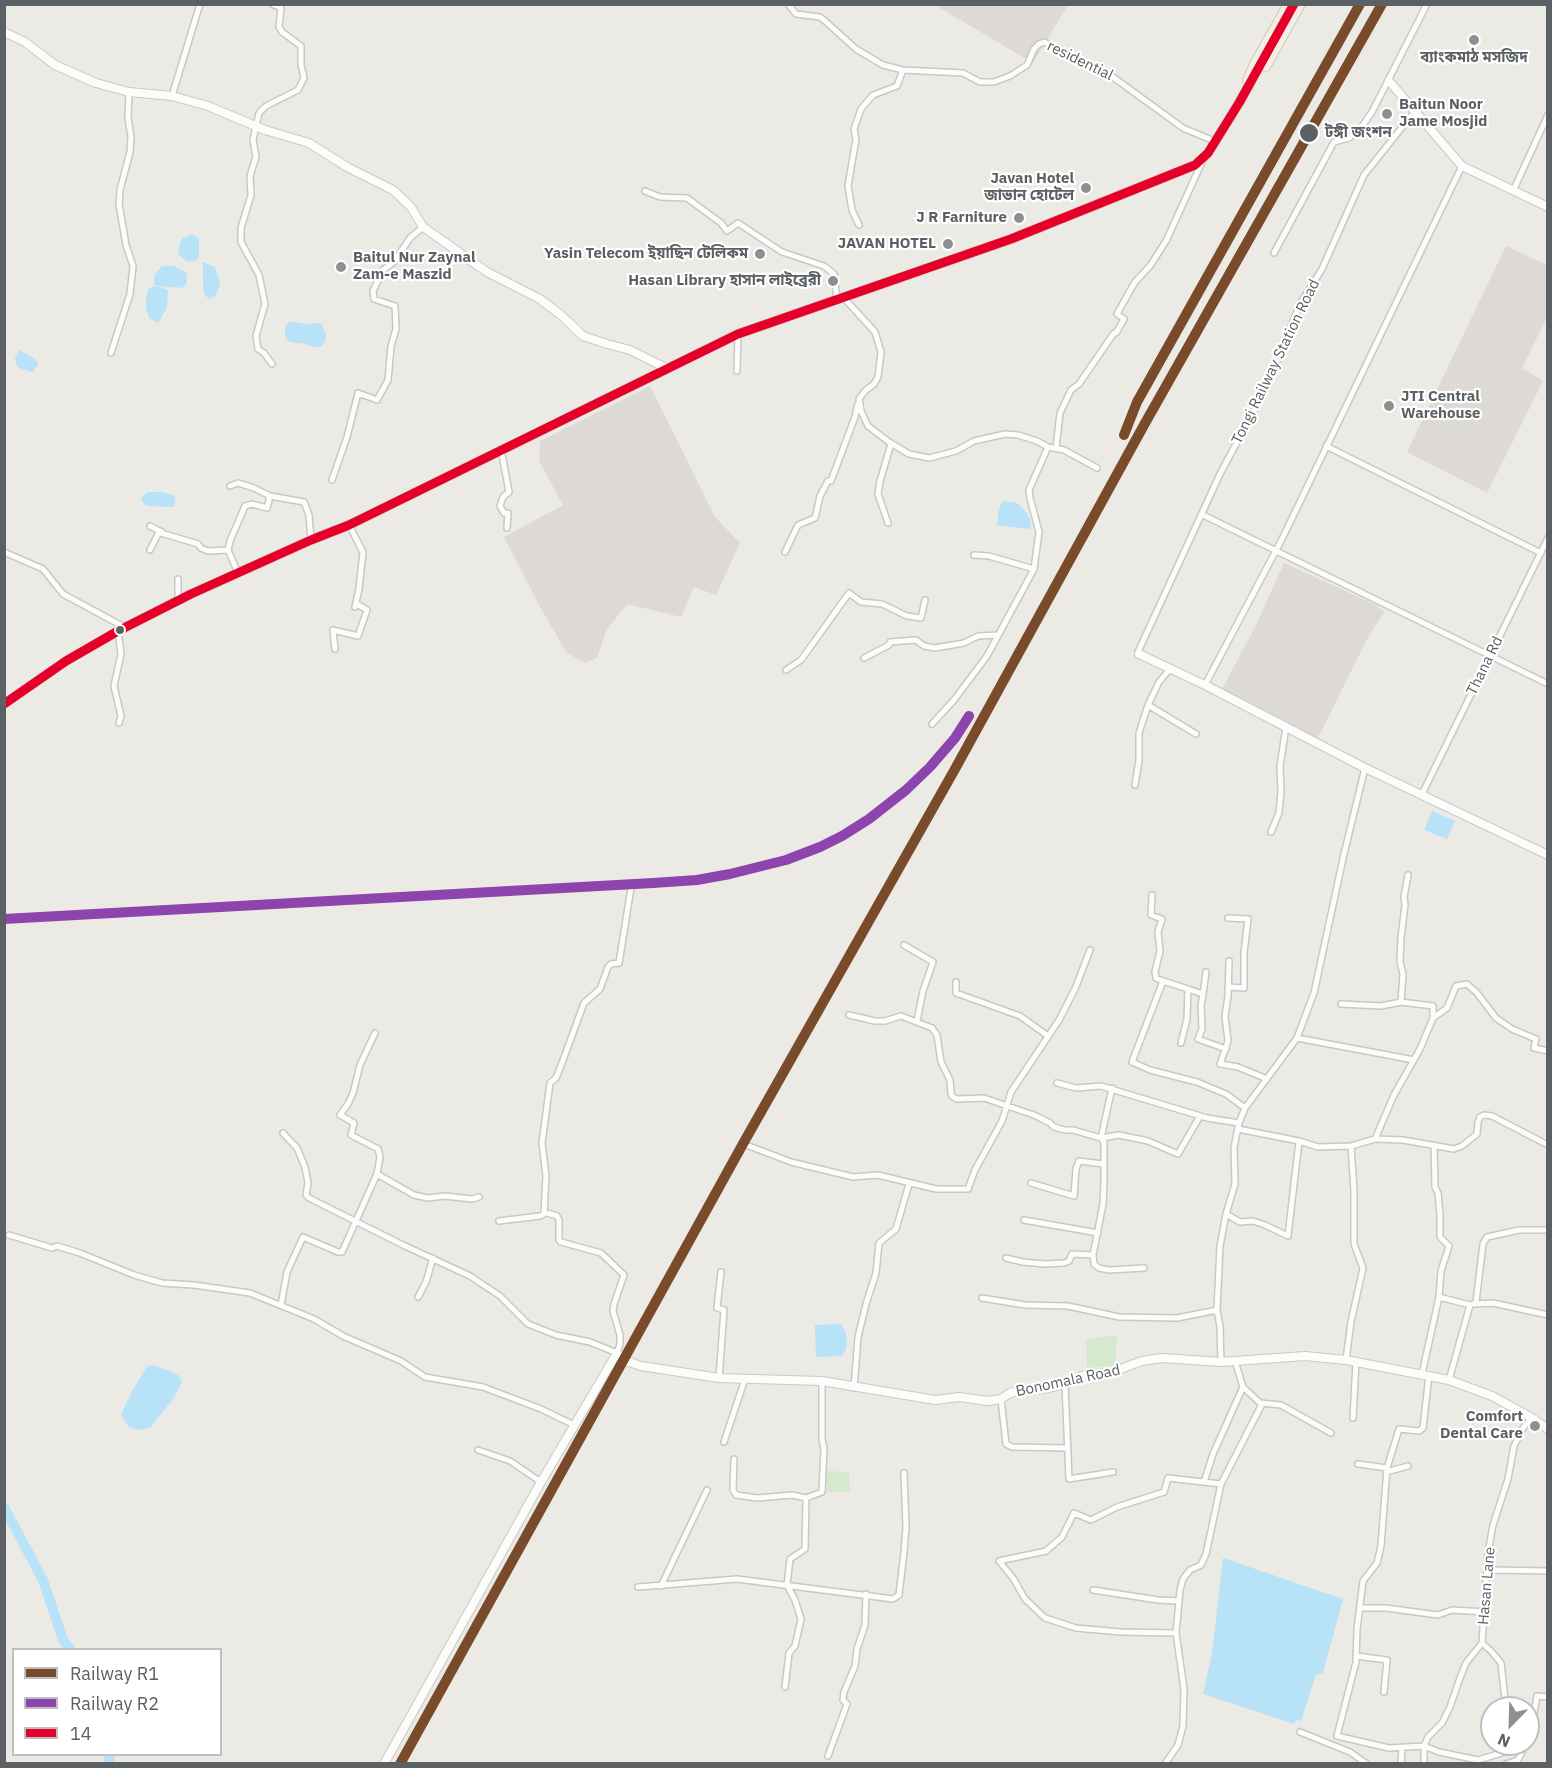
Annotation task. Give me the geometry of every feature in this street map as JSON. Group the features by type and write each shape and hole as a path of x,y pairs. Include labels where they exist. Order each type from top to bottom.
{"main road":[{"path":"1239,103 1254,64 1288,4"},
{"path":"4,704 66,661 122,629 238,573 349,525 738,334 1011,239 1195,165 1204,158 1239,103 1294,4"},
{"path":"1239,103 1264,70 1301,4"}],"street":[{"path":"172,96 200,4"},
{"path":"272,4 281,8 279,27 282,32 301,46 304,78 298,90 266,106 259,113 254,140 256,163 250,176 251,195 241,228 241,242 259,275 265,304 256,336 258,349 272,364"},
{"name":"residential","path":"788,4 796,14 820,17 856,49 882,65 903,70 963,74 980,82 994,82 1010,76 1027,65 1034,50 1044,42 1106,72 1183,128 1214,141"},
{"path":"1274,253 1334,142 1349,138 1361,128 1389,81 1427,4"},
{"path":"4,32 25,42 55,65 96,83 129,92 172,96 208,106 257,126 309,143 347,167 393,190 411,207 423,227 487,272 540,299 583,336 630,350 666,368"},
{"path":"859,225 852,210 848,186 856,139 854,129 861,109 873,95 897,86 903,70"},
{"path":"1389,81 1462,166 1548,207"},
{"path":"111,352 130,294 133,266 126,245 119,204 120,190 130,152 129,92"},
{"name":"Tongi Railway Station Road","path":"1139,654 1220,474 1266,388 1300,304 1322,269 1364,175 1415,111"},
{"path":"1514,191 1548,115"},
{"path":"1056,448 1060,413 1071,390 1079,384 1120,326 1124,319 1117,314 1135,282 1150,266 1166,241 1204,158"},
{"path":"1205,685 1276,551 1462,166"},
{"path":"645,191 660,198 687,198 727,231 738,223 782,252 824,266 834,274 840,298 875,332 880,352 878,377 859,399 855,417 831,481 828,481 820,496 815,519 798,525 785,552"},
{"path":"332,480 347,437 358,393 377,400 388,380 391,346 396,329 396,306 374,299 375,285 383,270 394,262 410,238 423,227"},
{"path":"737,371 738,334"},
{"path":"859,399 861,411 868,426 891,444 909,454 929,458 956,451 974,441 1005,434 1018,435 1074,454 1097,468"},
{"path":"888,523 878,495 891,444"},
{"path":"1326,446 1541,553"},
{"path":"932,724 973,675 998,636 1034,569 1039,532 1029,490 1048,447"},
{"path":"501,449 509,492 503,497 500,506 504,513 508,513 507,528"},
{"path":"230,486 238,483 270,496 304,502 309,515 311,540"},
{"path":"238,573 228,550 245,506 252,504 267,508 270,496"},
{"path":"1203,514 1548,684"},
{"path":"335,649 333,630 358,636 367,610 356,606 363,552 349,525"},
{"path":"150,526 198,544 208,551 228,550"},
{"path":"150,550 158,534 164,533"},
{"name":"Thana Rd","path":"1422,794 1548,538"},
{"path":"4,552 43,569 63,594 122,629 121,654 114,686 121,716 118,723"},
{"path":"974,555 989,556 1034,569"},
{"path":"178,579 178,601"},
{"path":"786,670 801,660 849,594 861,602 882,604 907,616 921,618 925,600"},
{"path":"864,658 889,645 890,642 915,640 924,646 935,648 964,643 978,636 998,636"},
{"path":"1139,654 1205,685 1365,768 1548,855"},
{"path":"1135,785 1139,760 1139,733 1148,705 1170,669"},
{"path":"1148,705 1196,734"},
{"path":"1271,832 1279,813 1280,766 1286,727"},
{"path":"1221,1362 1217,1310 1220,1246 1235,1184 1234,1147 1239,1126 1245,1108 1297,1038 1314,993 1365,768"},
{"path":"1401,1002 1403,974 1400,962 1401,938 1408,875"},
{"path":"498,1221 540,1216 544,1212 546,1176 542,1143 550,1083 556,1078 584,1003 600,989 608,967 619,963 632,888"},
{"path":"1152,895 1150,915 1162,919 1159,924 1160,951 1155,972 1156,978 1203,993"},
{"path":"1228,918 1248,919 1244,953 1244,988 1228,987"},
{"path":"904,945 933,962 923,991 917,1021"},
{"path":"749,1146 811,1168 853,1177 878,1174 909,1184 936,1189 968,1189 975,1170 998,1130 1017,1079 1066,1008 1090,950"},
{"path":"1229,961 1225,1016 1228,1036 1220,1065 1238,1067 1267,1079"},
{"path":"1206,972 1201,1005 1202,1029 1198,1039 1226,1049"},
{"path":"1163,981 1132,1062 1150,1070 1197,1082 1226,1094 1245,1108"},
{"path":"956,982 956,993 1020,1016 1048,1036"},
{"path":"1433,1018 1447,1008 1456,986 1467,984 1478,993 1496,1018 1512,1029 1536,1039 1534,1048 1548,1051"},
{"path":"1181,1043 1187,1019 1188,989"},
{"path":"1341,1004 1381,1006 1401,1002 1433,1006 1433,1018 1414,1060 1394,1095 1375,1139"},
{"path":"849,1015 875,1021 885,1021 901,1016 932,1028 937,1035 941,1062 950,1080 951,1094 954,1097 957,1099 984,1098 1034,1115 1054,1127 1101,1138 1119,1135 1148,1141 1178,1154 1200,1116"},
{"path":"281,1305 287,1272 303,1237 340,1252 377,1174 380,1157 378,1149 351,1135 354,1123 340,1115 351,1099 360,1065 375,1033"},
{"path":"1297,1038 1414,1060"},
{"path":"1057,1083 1076,1088 1101,1086 1112,1088 1165,1107 1318,1147 1351,1146 1375,1139 1403,1140 1454,1149 1462,1146 1477,1134 1478,1122 1484,1115 1492,1116 1548,1145"},
{"path":"1112,1088 1101,1138 1104,1142 1104,1193 1093,1255 1094,1264 1099,1268 1109,1270 1144,1268"},
{"path":"283,1132 297,1148 305,1167 308,1183 306,1196 470,1276 500,1296 528,1324 556,1335 590,1342 616,1353"},
{"path":"1226,1214 1240,1222 1253,1221 1288,1236 1299,1141"},
{"path":"1434,1145 1440,1237 1449,1246 1441,1271 1426,1375 1423,1428 1419,1431 1399,1429 1387,1470 1381,1546 1377,1563 1363,1581 1356,1656 1337,1736 1389,1748 1424,1746 1439,1752 1478,1760 1488,1756"},
{"path":"1346,1360 1351,1322 1363,1268 1354,1244 1351,1146"},
{"path":"1031,1183 1074,1196 1076,1169 1079,1161 1103,1164"},
{"path":"377,1174 414,1194 428,1198 445,1196 472,1199 479,1197"},
{"path":"854,1388 858,1337 876,1273 879,1244 896,1229 909,1184"},
{"path":"384,1764 620,1344 620,1335 613,1311 624,1275 601,1253 561,1242 557,1216 544,1212"},
{"path":"1024,1220 1098,1233"},
{"path":"1449,1380 1473,1304 1483,1244 1487,1237 1520,1230 1548,1230"},
{"path":"9,1235 52,1248 57,1246 80,1253 134,1275 162,1283 194,1284 250,1293 314,1319 343,1336 401,1361 425,1377 483,1387 541,1409 574,1425"},
{"path":"1006,1258 1045,1264 1064,1263 1069,1261 1072,1254 1093,1255"},
{"path":"418,1297 433,1258"},
{"path":"719,1378 724,1310 717,1308 721,1272"},
{"path":"1439,1297 1473,1304 1493,1303 1548,1315"},
{"path":"982,1298 1024,1305 1068,1306 1119,1317 1178,1318 1217,1310"},
{"name":"Bonomala Road","path":"616,1353 623,1360 641,1366 719,1378 822,1381 935,1400 959,1397 988,1401 1001,1399 1018,1391 1065,1384 1081,1376 1112,1372 1142,1361 1162,1358 1221,1362 1305,1356 1346,1360 1449,1380 1492,1396 1548,1429"},
{"path":"1235,1361 1243,1387 1260,1402 1281,1405 1331,1433"},
{"path":"1353,1418 1356,1362"},
{"path":"724,1443 745,1379"},
{"path":"734,1459 733,1490 736,1495 757,1498 792,1495 806,1498 822,1492 824,1449 822,1381"},
{"path":"1065,1384 1070,1479 1113,1472"},
{"path":"1204,1482 1213,1454 1243,1387"},
{"path":"1001,1399 1006,1444 1012,1447 1068,1448"},
{"path":"1165,1764 1178,1745 1183,1726 1184,1689 1176,1633 1184,1579 1190,1570 1201,1565 1206,1554 1221,1484 1257,1415 1260,1402"},
{"name":"Hasan Lane","path":"1424,1746 1428,1737 1442,1723 1466,1663 1482,1643 1488,1553 1493,1526 1508,1479 1514,1446 1523,1428 1532,1418"},
{"path":"478,1450 510,1461 541,1482"},
{"path":"1358,1464 1387,1470 1408,1466"},
{"path":"638,1587 737,1579 893,1599 899,1595 906,1527 904,1473"},
{"path":"1176,1633 1076,1628 1052,1621 1045,1618 1025,1599 1013,1578 999,1561 1046,1551 1062,1537 1074,1513 1091,1520 1117,1507 1164,1492 1168,1478 1221,1484"},
{"path":"661,1586 707,1490"},
{"path":"785,1688 789,1653 795,1646 801,1619 787,1585 790,1559 805,1549 806,1498"},
{"path":"1488,1572 1492,1570 1548,1571"},
{"path":"1093,1590 1179,1601"},
{"path":"828,1756 847,1704 843,1700 844,1692 855,1666 857,1649 865,1625 867,1594"},
{"path":"1360,1608 1386,1608 1438,1615 1452,1610 1485,1612"},
{"path":"1482,1643 1501,1663 1505,1696"},
{"path":"1356,1656 1386,1660 1384,1692"},
{"path":"1300,1732 1350,1752 1367,1764"},
{"path":"1424,1746 1424,1764"},
{"path":"1401,1764 1402,1748"},
{"path":"1506,1764 1518,1762"}],"shaded area":[{"path":"935,5 1068,5 1033,63"},
{"path":"1506,246 1547,265 1547,317 1522,368 1543,381 1487,493 1407,452"},
{"path":"650,386 715,517 740,543 716,595 694,587 681,617 627,604 606,631 597,658 586,663 567,653 504,537 563,505 539,461 540,441"},
{"path":"1284,563 1376,605 1384,612 1365,643 1317,740 1220,693 1256,625"}],"green space":[{"path":"1117,1335 1115,1365 1087,1369 1086,1340"},
{"path":"825,1471 849,1472 850,1492 827,1492"}],"water":[{"path":"191,234 199,238 199,257 195,261 187,262 179,255 178,250 182,239"},
{"path":"203,262 215,267 220,282 218,291 214,297 209,299 204,294"},
{"path":"164,266 173,266 186,272 187,283 182,288 158,286 168,290 167,307 159,322 156,322 149,318 146,297 149,288 157,286 154,284 155,274"},
{"path":"289,321 305,324 321,323 326,334 325,342 320,347 313,347 290,342 286,339 285,333 285,327"},
{"path":"20,350 37,361 38,364 33,372 19,368 16,364 15,358"},
{"path":"148,492 173,495 175,497 174,507 144,504 141,498"},
{"path":"1002,501 1017,503 1027,513 1031,522 1030,529 997,525"},
{"path":"1432,811 1455,821 1447,839 1424,830"},
{"path":"841,1324 847,1341 842,1356 816,1357 815,1325"},
{"path":"152,1365 179,1376 182,1382 173,1399 150,1428 137,1430 128,1426 121,1414 147,1366"},
{"path":"1223,1558 1343,1599 1323,1673 1316,1675 1301,1721 1296,1720 1294,1724 1203,1694 1212,1653"}],"waterway":[{"path":"4,1507 43,1580 63,1640 69,1648"},
{"path":"109,1756 110,1764"}],"rail line":[{"name":"R1","path":"1124,435 1137,402 1360,4"},
{"name":"R1","path":"400,1764 744,1142 955,769 1144,425 1382,4"},
{"name":"R2","path":"4,919 653,883 697,880 730,874 786,860 820,847 869,819 906,790 930,767 955,738 969,716"}],"transit line":[{"name":"14","path":"4,704 66,661 118,631 191,594 349,525 738,334 1011,239 1195,165 1208,153 1239,103 1294,4"}],"place":[{"name":"ব্যাংকমাঠ মসজিদ","path":"1474,40"},
{"name":"Baitun Noor Jame Mosjid","path":"1387,114"},
{"name":"টঙ্গী জংশন","path":"1309,133"},
{"name":"Javan Hotel জাভান হোটেল","path":"1086,188"},
{"name":"J R Farniture","path":"1019,218"},
{"name":"JAVAN HOTEL","path":"948,244"},
{"name":"Yasin Telecom ইয়াছিন টেলিকম","path":"760,254"},
{"name":"Baitul Nur Zaynal Zam-e Maszid","path":"341,267"},
{"name":"Hasan Library হাসান লাইব্রেরী","path":"833,281"},
{"name":"JTI Central Warehouse","path":"1389,406"},
{"name":"Comfort Dental Care","path":"1535,1426"}]}
